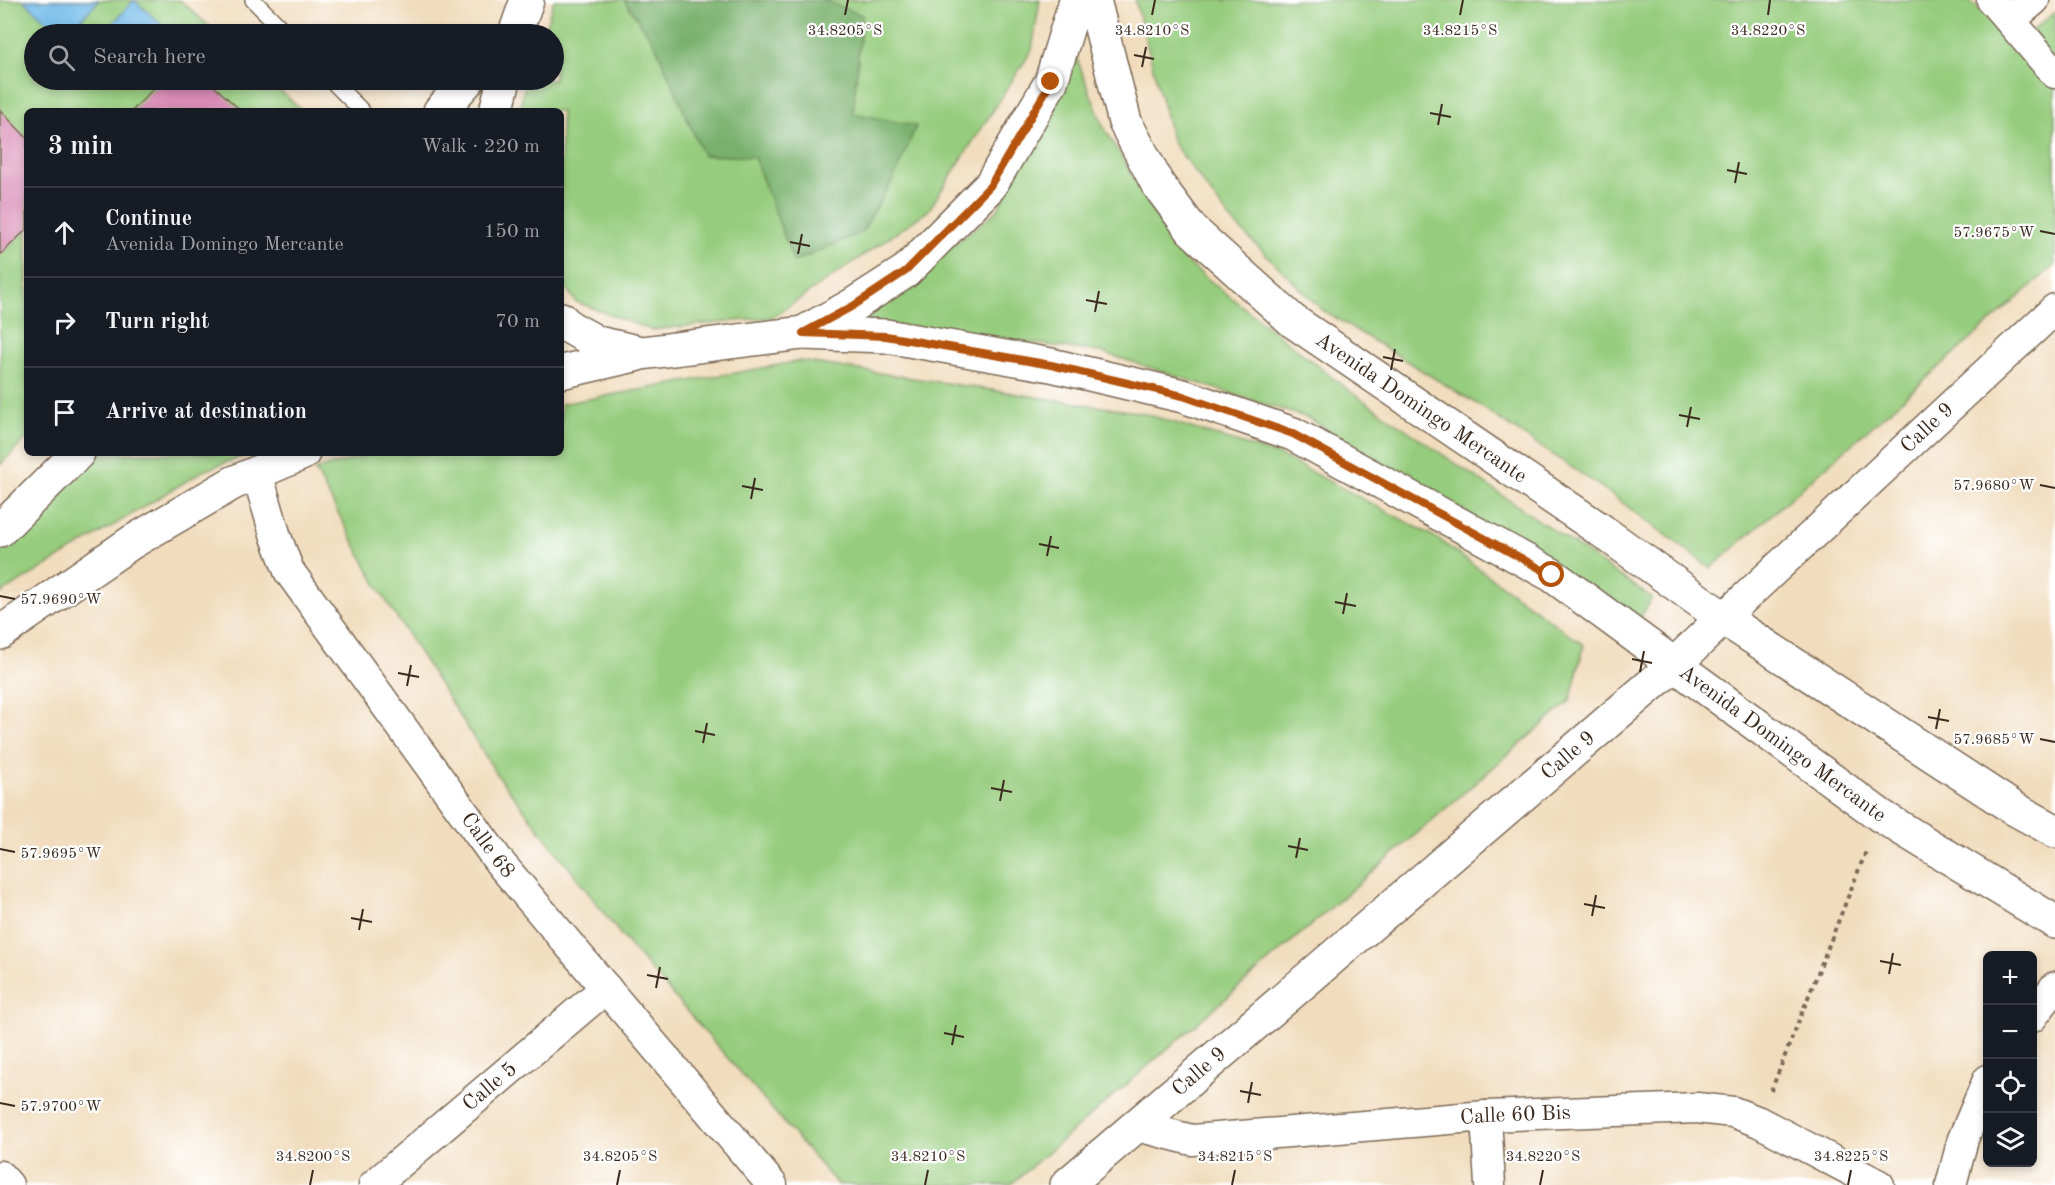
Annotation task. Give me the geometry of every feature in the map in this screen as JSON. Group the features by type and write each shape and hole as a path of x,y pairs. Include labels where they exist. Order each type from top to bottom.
{"main road":[{"path":"564,371 642,353 803,333 853,306 906,271 990,186 1051,82 1076,0"},
{"name":"Avenida Domingo Mercante","path":"1094,0 1125,122 1157,183 1192,230 1293,321 1602,531 1723,618 2015,809 2055,831"},
{"path":"443,108 459,90"},
{"path":"497,108 501,90"},
{"path":"564,322 598,343 642,353"},
{"name":"Avenida Domingo Mercante","path":"803,333 886,336 1051,365 1183,396 1293,434 1552,575 1881,816 2055,922"},
{"path":"0,530 75,456"},
{"path":"0,633 132,542 233,483 296,456"},
{"name":"Calle 9","path":"1067,1185 1674,664 1723,618"}],"street":[{"path":"2034,0 2001,10 2055,73"},
{"name":"Calle 9","path":"1723,618 2055,309"},
{"name":"Calle 68","path":"257,473 276,537 289,571 500,863 772,1185"},
{"path":"2037,1010 2055,987"},
{"name":"Calle 5","path":"374,1185 606,988"},
{"path":"1951,1185 1963,1139 1983,1092"},
{"name":"Calle 60 Bis","path":"1137,1126 1192,1140 1486,1116 1697,1108 1733,1112 1759,1122 1879,1185"},
{"path":"1486,1116 1490,1185"},
{"path":"0,1176 8,1185"}],"lane":[{"path":"253,0 277,24"},
{"path":"341,90 359,108"}],"path":[{"path":"1759,1122 1881,816"}],"green space":[{"path":"0,0 180,0 207,24 24,24 24,90 279,90 300,108 24,108 24,441 0,465"},
{"path":"554,0 1040,0 1032,50 928,211 773,317 651,330 576,302 564,285 564,108 521,108 524,90 564,90 564,24 546,24"},
{"path":"624,0 823,0 862,15 853,113 916,126 895,176 862,232 794,262 754,157 703,155 655,44"},
{"path":"1135,0 1969,0 2017,43 2055,12 2055,265 1711,568 1601,487 1475,403 1321,309 1231,220 1173,143"},
{"path":"1075,54 1103,126 1180,257 1347,389 1652,598 1640,618 1308,418 1101,352 855,320 997,211"},
{"path":"800,361 1143,413 1281,456 1435,537 1584,645 1570,701 1010,1185 838,1185 624,939 498,776 380,591 315,470 364,456 564,456 564,403"},
{"path":"98,456 244,456 203,471 0,594 0,551"}],"water":[{"path":"23,0 99,0 77,24 50,24"},
{"path":"134,0 162,24 112,24"}],"building":[{"path":"152,90 218,90 238,108 135,108"},
{"path":"0,110 24,135 24,232 0,255"}],"route":[{"path":"1051,82 990,186 906,271 853,306 803,333 886,336 1051,365 1183,396 1293,434 1552,575"}]}
